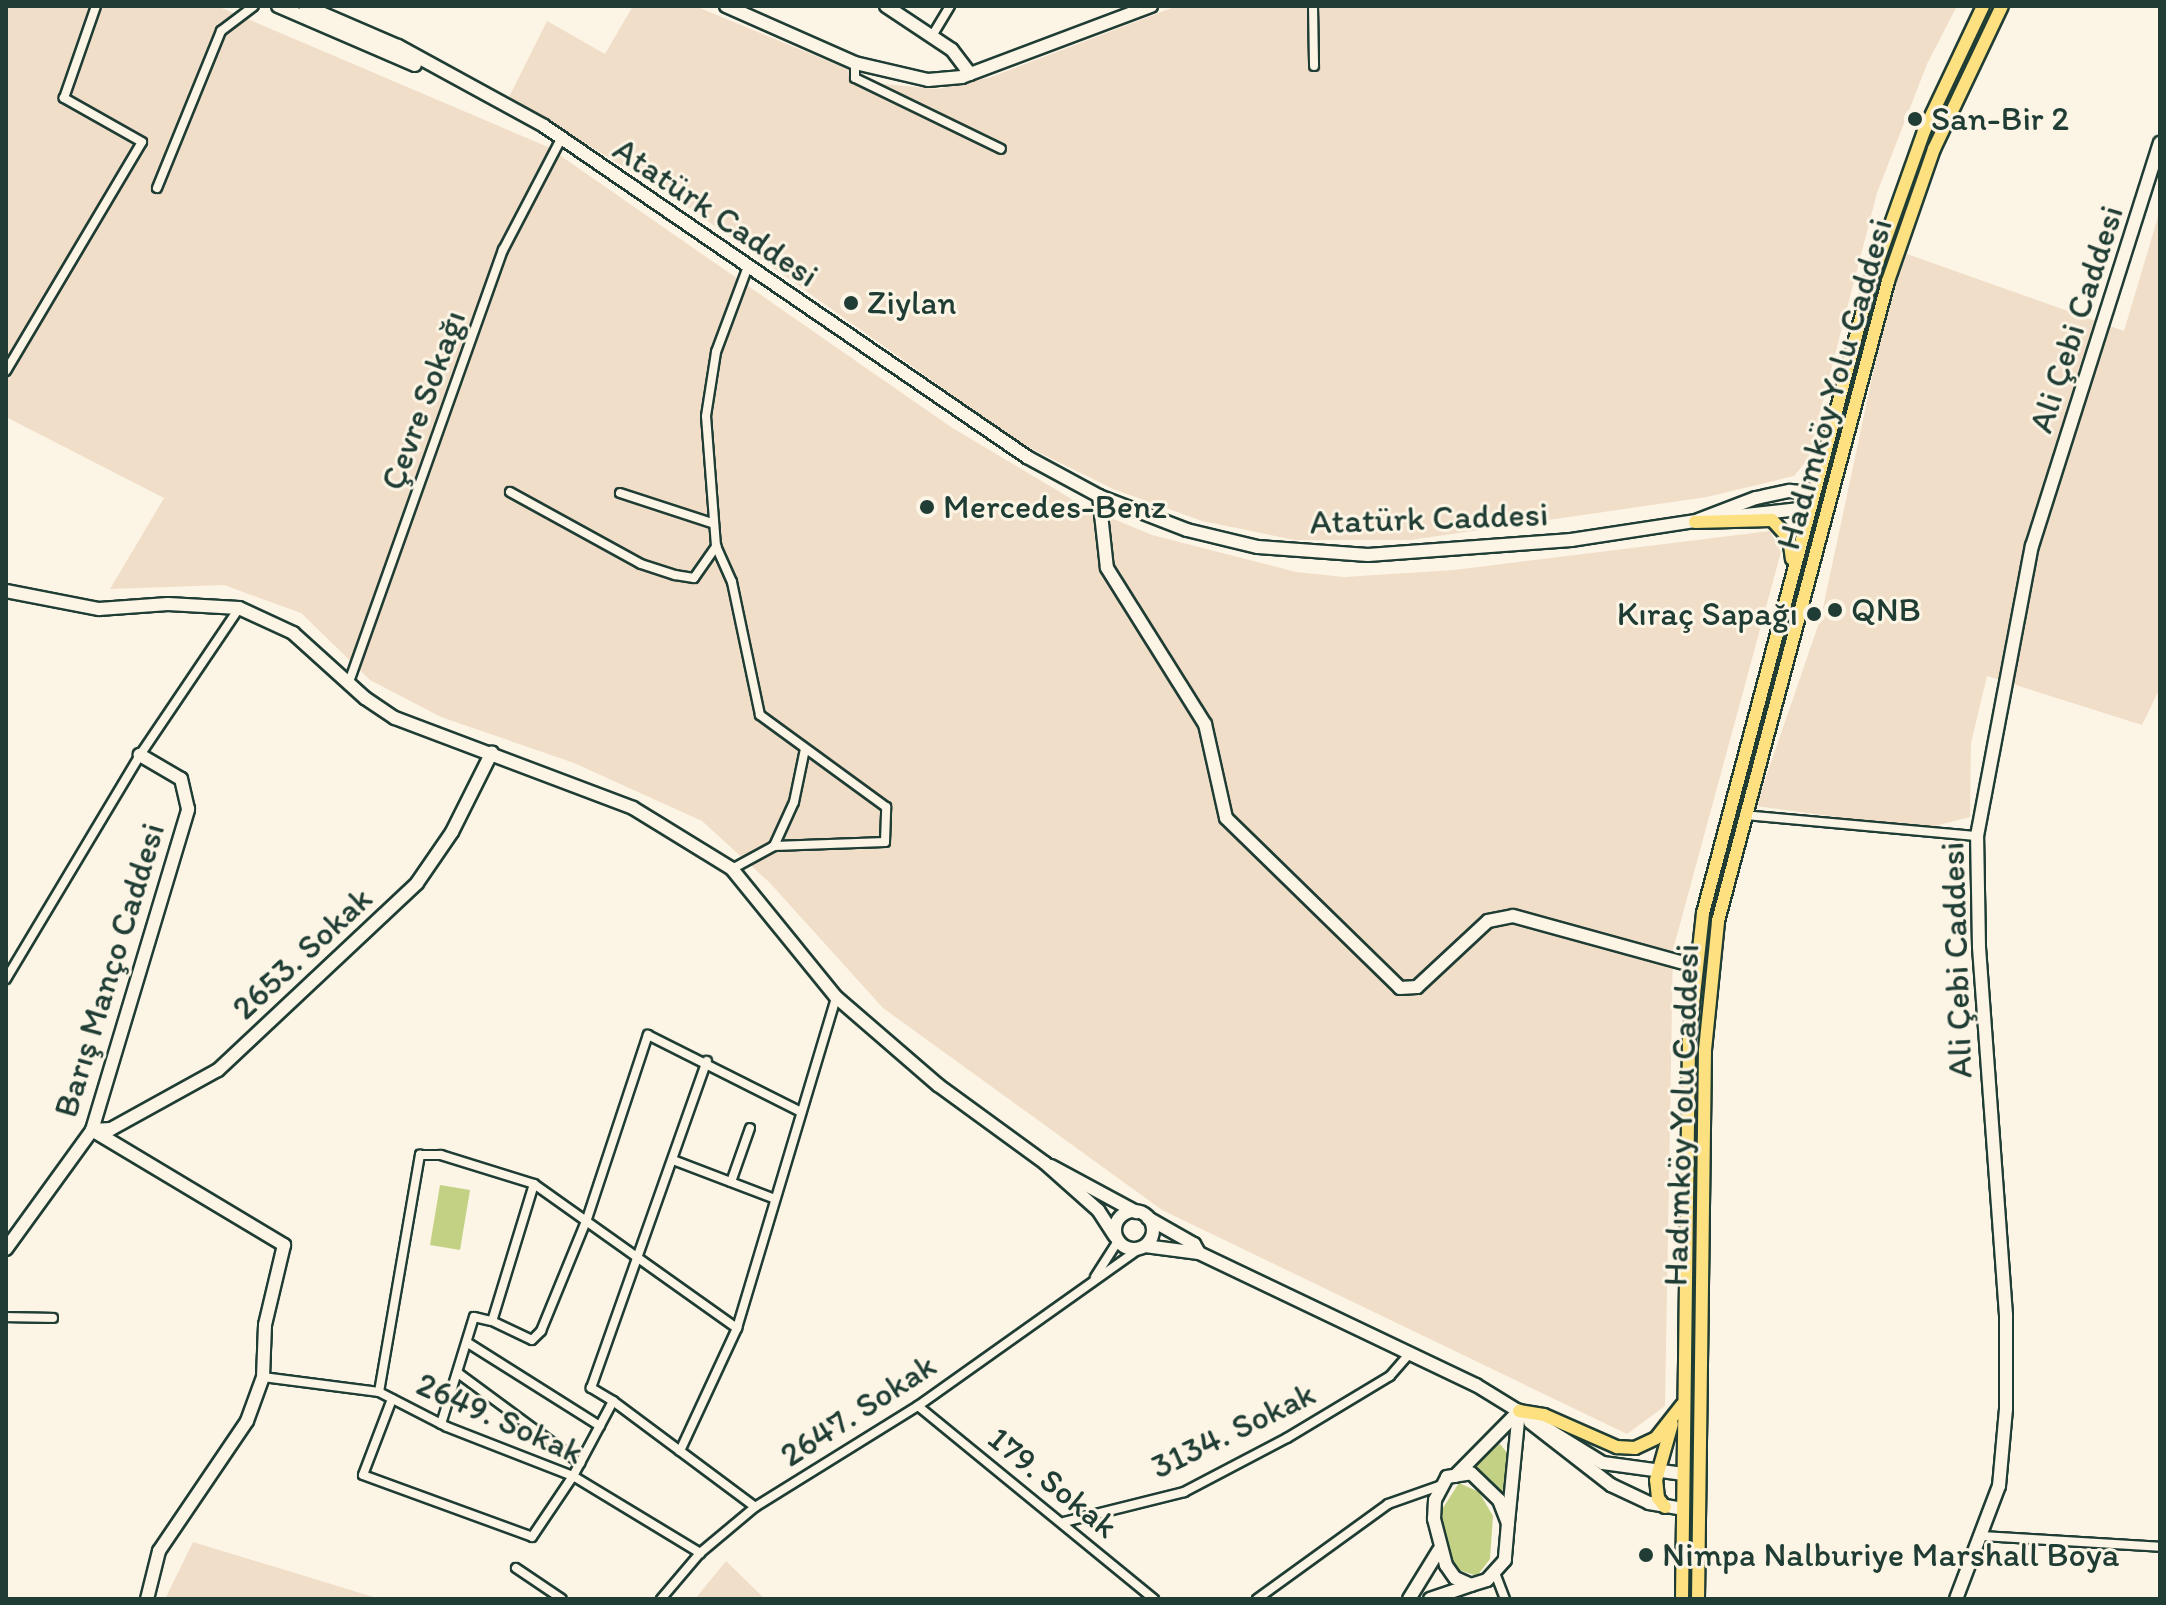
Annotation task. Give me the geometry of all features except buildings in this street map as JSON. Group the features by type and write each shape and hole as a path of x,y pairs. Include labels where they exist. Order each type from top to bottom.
{"main road":[{"name":"Hadımköy Yolu Caddesi","path":"1698,1599 1707,1010 1718,921 1803,596 1818,508 1813,493 1888,229 1924,131 1983,6"},
{"name":"Hadımköy Yolu Caddesi","path":"1682,1599 1694,966 1710,880 1793,570 1818,508 1907,226 1943,128 2002,6"},
{"path":"1695,522 1772,520 1789,538 1793,570"},
{"path":"1665,1507 1656,1492 1658,1471 1673,1421 1684,1402"},
{"path":"1519,1411 1544,1415 1624,1448 1646,1445 1673,1421"},
{"path":"1682,1509 1699,1499 1683,1474"}],"street":[{"path":"6,371 142,142 64,98 96,6"},
{"path":"157,188 221,31 254,6"},
{"path":"278,6 403,58 560,140"},
{"name":"Atatürk Caddesi","path":"305,6 398,46 544,126 747,269 1027,457 1099,496 1187,530 1311,554 1368,555 1571,540 1695,522"},
{"path":"726,6 855,63 906,78 970,74 1151,6"},
{"path":"886,6 962,60 970,74"},
{"path":"932,36 950,6"},
{"path":"1313,6 1314,66"},
{"path":"855,63 855,78 1001,149"},
{"name":"Çevre Sokağı","path":"349,682 503,250 560,140"},
{"name":"Ali Çebi Caddesi","path":"1956,1599 1982,1536 2003,1458 2006,1315 1979,947 1977,836 2032,546 2160,143"},
{"path":"732,869 774,846 885,842 886,807 760,715 732,582 716,546 706,416 716,352 747,269"},
{"path":"1695,522 1756,498 1790,491 1813,493"},
{"path":"510,492 641,564 675,575 694,578 716,546"},
{"path":"620,493 712,523"},
{"path":"1099,496 1107,568 1205,724 1226,818 1400,988 1417,987 1488,921 1513,916 1694,966"},
{"path":"1695,522 1818,508"},
{"path":"6,591 99,609 168,604 239,608 293,633 395,718 492,752 633,808 732,869 836,997 938,1085 1045,1163 1098,1210 1116,1238 1142,1248 1199,1253 1410,1353 1519,1411 1603,1463 1683,1474"},
{"path":"6,979 140,755 239,608"},
{"path":"774,846 794,802 805,749"},
{"name":"2653. Sokak","path":"92,1130 111,1129 218,1070 362,935 417,883 452,832 492,752"},
{"name":"Barış Manço Caddesi","path":"6,1249 92,1130 188,809 181,779 140,755"},
{"path":"1744,815 1977,836"},
{"path":"680,1451 737,1328 836,997"},
{"path":"441,1424 474,1317 492,1321 532,1340 541,1331 587,1219 648,1035 707,1061 801,1112"},
{"path":"707,1061 641,1255 591,1388 755,1507"},
{"path":"731,1182 750,1128"},
{"path":"92,1130 284,1245 265,1325 263,1377 247,1421 159,1551 147,1599"},
{"path":"379,1392 420,1155 441,1155 534,1184 641,1255 737,1328"},
{"path":"673,1160 775,1199"},
{"path":"1045,1163 1078,1176 1194,1244 1199,1253"},
{"path":"492,1321 534,1184"},
{"path":"1095,1277 1116,1238 1118,1219 1142,1215"},
{"path":"1142,1215 1153,1230 1142,1248"},
{"name":"2647. Sokak","path":"661,1599 700,1553 755,1507 918,1406 1095,1277 1142,1248"},
{"path":"6,1317 53,1318"},
{"path":"468,1343 600,1426"},
{"name":"3134. Sokak","path":"1064,1522 1184,1492 1390,1376 1410,1353"},
{"path":"458,1373 580,1463"},
{"name":"2649. Sokak","path":"263,1377 379,1392 441,1424 573,1476 700,1553"},
{"path":"392,1399 363,1475 532,1537 573,1476 613,1401"},
{"name":"179. Sokak","path":"918,1406 1064,1522 1154,1599"},
{"path":"1455,1476 1519,1411"},
{"path":"1519,1411 1601,1479 1665,1507 1682,1509"},
{"path":"1430,1599 1495,1573 1505,1560 1519,1411"},
{"path":"1471,1585 1455,1578 1439,1550 1435,1500 1447,1477 1471,1473 1487,1485 1508,1523"},
{"path":"1257,1599 1388,1504 1443,1485"},
{"path":"1982,1536 2160,1547"},
{"path":"1409,1599 1439,1550"},
{"path":"516,1568 562,1599"},
{"path":"1495,1573 1505,1599"}],"shaded area":[{"path":"6,6 217,6 548,147 951,427 1085,507 1152,535 1296,572 1344,577 1454,570 1770,531 1781,552 1673,950 1665,1406 1627,1434 1162,1210 883,1008 769,882 702,821 574,763 441,717 370,680 301,613 224,585 110,589 164,498 6,417"},
{"path":"633,6 695,6 884,84 938,89 991,77 1177,6 1957,6 1927,64 1877,193 1808,459 1794,476 1707,497 1411,540 1295,540 1202,521 1113,489 1020,443 675,198 509,97 547,21 605,54"},
{"path":"2160,210 2160,688 2142,725 1987,676 1971,743 1970,817 1923,829 1756,806 1821,617 1890,293 1907,254 2124,331"},
{"path":"193,1542 380,1599 165,1599"},
{"path":"726,1561 765,1599 695,1599"}],"green space":[{"path":"440,1185 470,1190 460,1250 430,1245"},
{"path":"1500,1444 1508,1454 1505,1503 1466,1466"},
{"path":"1459,1483 1479,1492 1493,1516 1490,1559 1477,1576 1453,1568 1442,1537 1441,1511"}],"place":[{"name":"San-Bir 2","path":"1915,119"},
{"name":"Ziylan","path":"851,303"},
{"name":"Mercedes-Benz","path":"927,507"},
{"name":"QNB","path":"1835,610"},
{"name":"Kıraç Sapağı","path":"1814,614"},
{"name":"Nimpa Nalburiye Marshall Boya","path":"1646,1555"}]}
